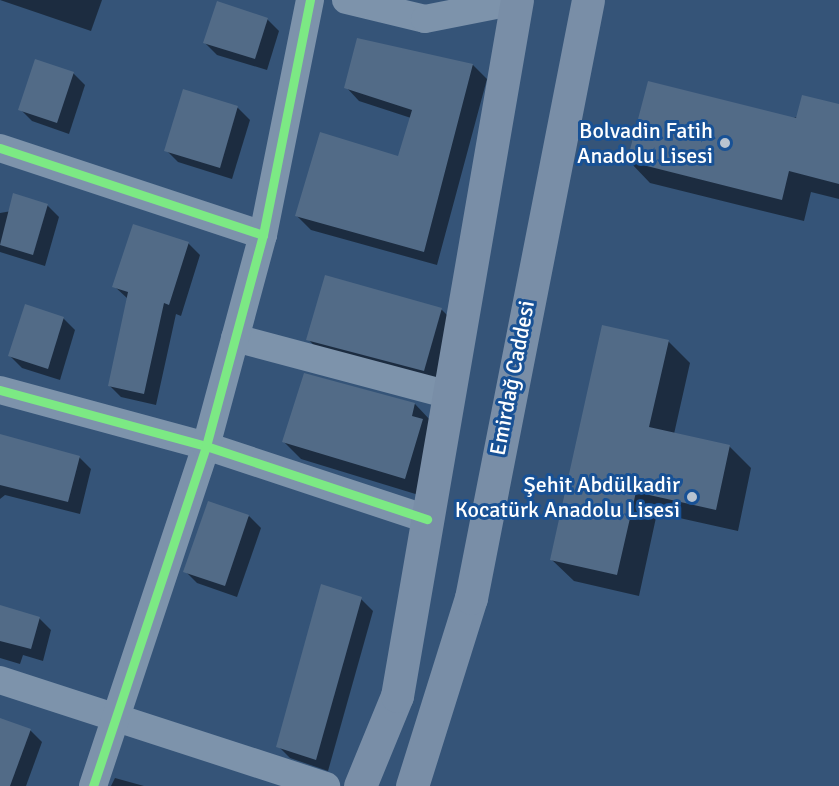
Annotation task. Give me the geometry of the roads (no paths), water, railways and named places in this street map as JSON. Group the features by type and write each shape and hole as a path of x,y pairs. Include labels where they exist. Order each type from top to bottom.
{"main road":[{"name":"Emirdağ Caddesi","path":"412,786 471,598 588,0"},
{"path":"360,786 397,696 517,1"}],"street":[{"path":"93,786 113,716 206,446 263,235 310,0"},
{"path":"346,0 425,19 517,1"},
{"path":"0,148 263,235"},
{"path":"235,338 449,395"},
{"path":"0,390 206,446 427,519"},
{"path":"0,680 326,786"}],"place":[{"name":"Bolvadin Fatih Anadolu Lisesi","path":"725,143"},
{"name":"Şehit Abdülkadir Kocatürk Anadolu Lisesi","path":"692,497"}]}
